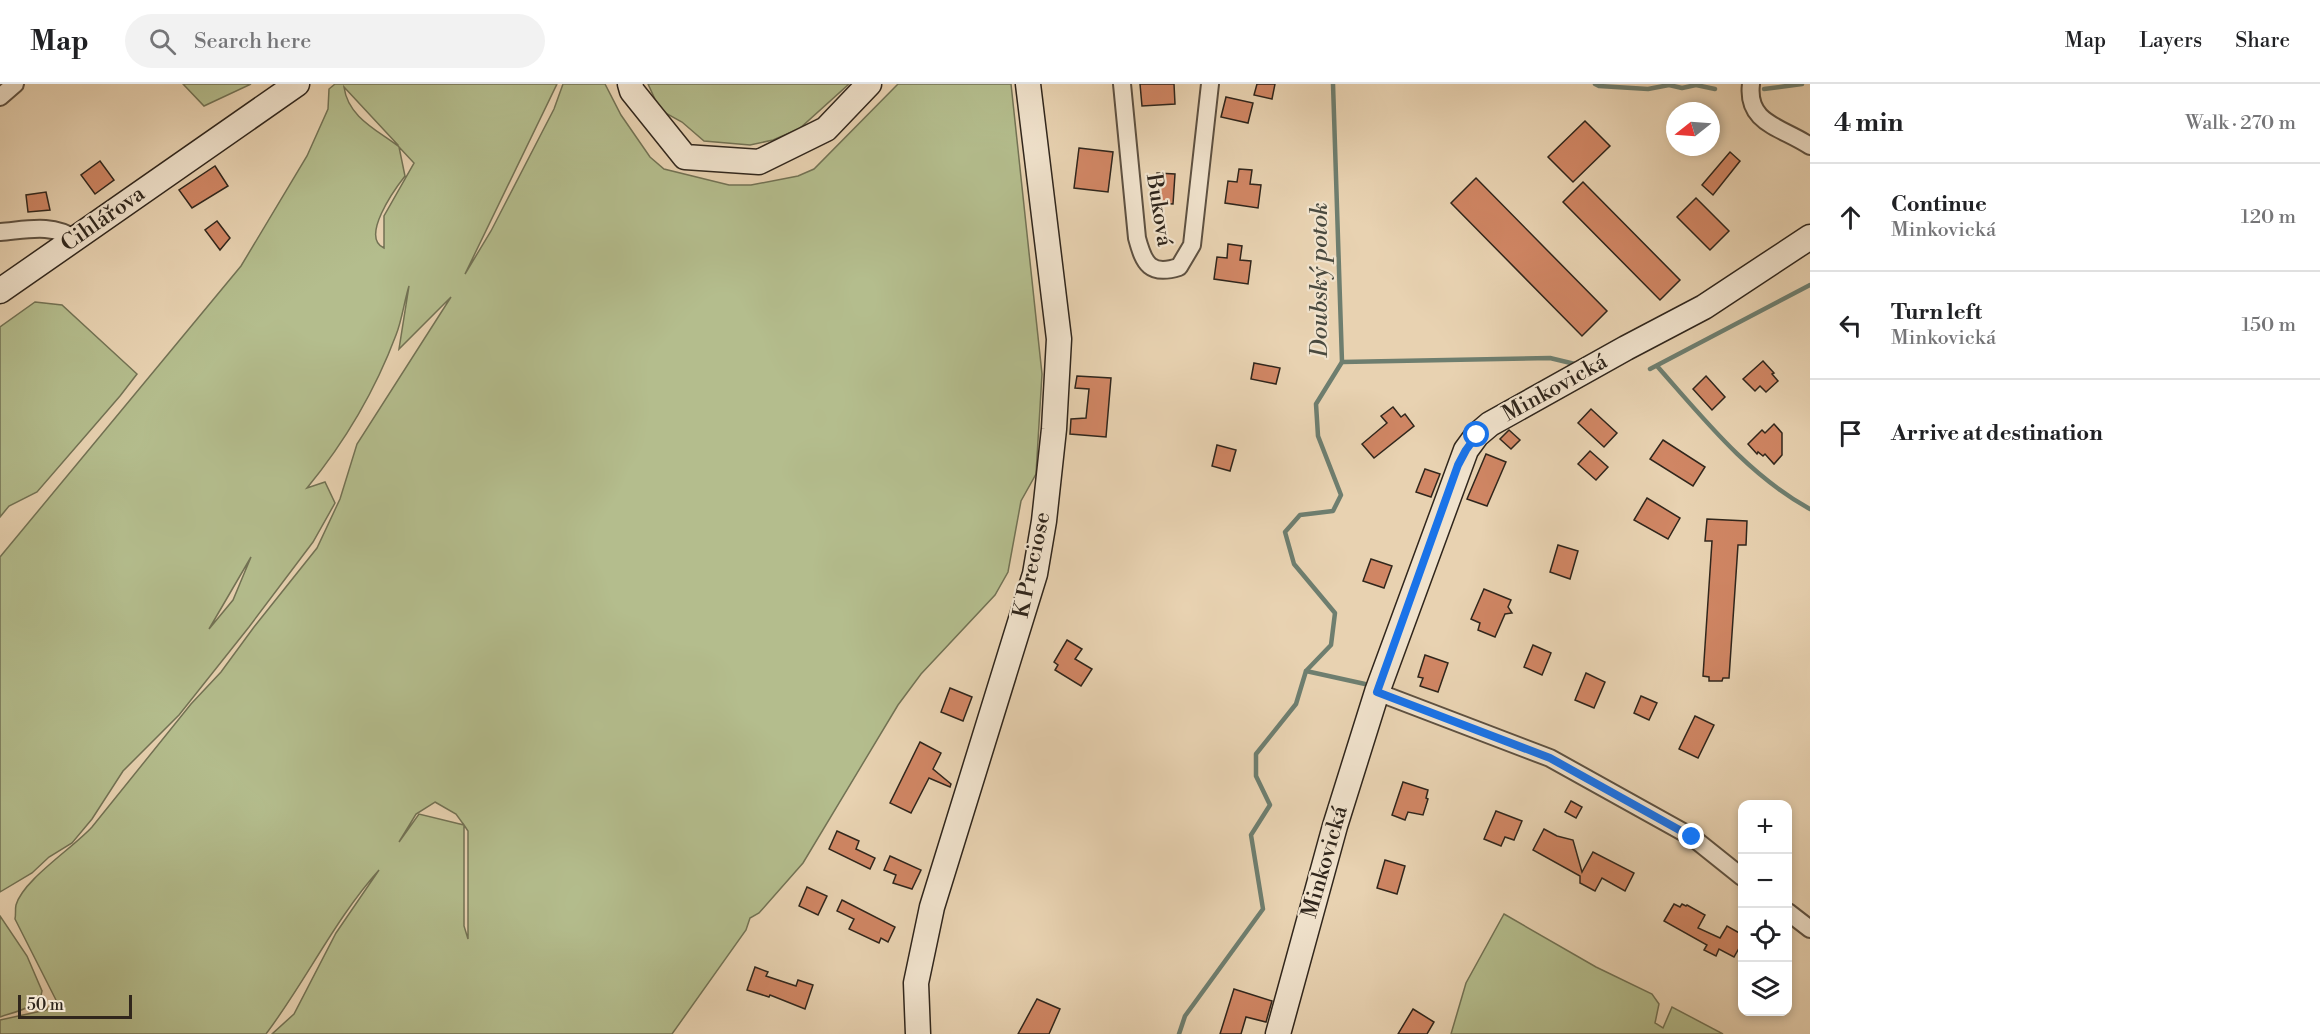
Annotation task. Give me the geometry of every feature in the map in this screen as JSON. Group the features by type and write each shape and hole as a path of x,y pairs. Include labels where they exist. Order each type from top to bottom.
{"street":[{"path":"0,97 15,84"},
{"name":"Cihlářova","path":"0,291 297,84"},
{"path":"630,84 632,91 685,157 759,162 826,129 868,84"},
{"name":"K Preciose","path":"918,1034 915,983 932,907 1035,574 1045,510 1054,429 1059,339 1028,84"},
{"name":"Buková","path":"1122,84 1137,238 1142,257 1153,269 1165,272 1179,267 1192,244 1210,84"},
{"path":"1751,84 1751,105 1757,115 1810,146"},
{"path":"0,232 50,228 65,232 75,239"},
{"name":"Minkovická","path":"1278,1034 1335,826 1377,692 1458,465 1466,450 1477,435 1491,424 1704,307 1810,237"},
{"path":"1377,692 1550,758 1692,837 1738,872"},
{"path":"1792,915 1810,929"}],"green space":[{"path":"183,84 251,84 204,106"},
{"path":"335,84 557,84 465,274 491,231 554,109 563,84 605,84 621,115 650,157 664,169 729,185 751,185 798,176 814,169 898,84 1011,84 1042,374 1036,474 1021,501 1008,572 995,595 921,674 898,705 803,863 759,913 750,918 746,930 672,1034 272,1034 294,1014 336,933 379,870 334,929 266,1034 0,1034 0,1020 46,1010 56,1000 15,919 16,905 20,895 38,875 92,827 191,704 221,672 317,548 340,499 357,444 451,297 399,349 409,286 400,323 388,356 358,416 334,453 307,488 325,482 335,503 313,542 179,715 123,771 92,819 72,843 49,857 32,873 0,892 0,557 241,266 307,156 328,109 329,89","holes":["344,87 398,146 357,115","399,147 414,163 384,216 384,248 378,243 377,225 387,202 405,176","251,557 233,600 209,629","435,802 456,814 464,825 419,814 399,842 416,814","464,825 468,831 468,939 464,926"]},
{"path":"648,84 849,84 799,129 773,140 750,145 704,141 682,122 660,110"},
{"path":"35,302 62,305 137,374 37,492 9,506 0,517 0,327"},
{"path":"1504,914 1596,967 1652,994 1659,1004 1655,1023 1663,1028 1672,1007 1723,1034 1451,1034 1466,983"},
{"path":"0,916 27,956 42,991 40,997 32,1005 0,1017"}],"building":[{"path":"1140,84 1174,84 1175,104 1142,106"},
{"path":"1257,84 1275,84 1272,99 1254,95"},
{"path":"1226,97 1253,103 1248,123 1221,117"},
{"path":"1585,121 1610,146 1573,182 1548,157"},
{"path":"1079,148 1113,152 1108,192 1074,188"},
{"path":"1730,152 1740,161 1713,195 1702,185"},
{"path":"100,161 114,180 95,194 81,175"},
{"path":"215,166 228,186 192,208 179,190"},
{"path":"1239,169 1252,170 1250,184 1261,185 1258,208 1225,203 1228,181 1237,182"},
{"path":"1157,173 1175,174 1173,204 1154,203"},
{"path":"1476,178 1607,311 1582,336 1451,203"},
{"path":"1583,182 1680,280 1660,300 1563,202"},
{"path":"46,192 50,210 28,212 26,195"},
{"path":"1696,198 1729,231 1710,250 1677,217"},
{"path":"217,221 230,238 220,250 205,230"},
{"path":"1228,244 1242,246 1240,260 1251,261 1248,284 1214,279 1217,257 1227,258"},
{"path":"1763,361 1778,381 1766,392 1760,386 1755,391 1743,379"},
{"path":"1254,363 1280,368 1276,384 1251,379"},
{"path":"1077,376 1111,378 1106,437 1070,434 1071,419 1086,418 1089,389 1075,388"},
{"path":"1706,376 1725,397 1712,410 1693,389"},
{"path":"1393,407 1401,417 1405,414 1414,426 1374,458 1362,444 1387,423 1381,416"},
{"path":"1591,409 1617,433 1604,447 1578,423"},
{"path":"1774,424 1782,433 1782,455 1774,464 1765,454 1763,456 1758,452 1757,454 1748,444 1762,430 1765,433"},
{"path":"1509,430 1520,440 1511,449 1500,439"},
{"path":"1663,440 1705,467 1693,486 1650,459"},
{"path":"1217,445 1236,450 1230,471 1212,466"},
{"path":"1590,451 1608,467 1596,480 1578,464"},
{"path":"1486,454 1506,462 1487,506 1467,499"},
{"path":"1425,469 1440,474 1431,497 1416,492"},
{"path":"1647,498 1680,518 1668,539 1634,520"},
{"path":"1707,519 1747,521 1746,545 1738,545 1729,678 1723,678 1722,681 1709,681 1709,677 1703,676 1712,541 1705,541"},
{"path":"1558,545 1578,551 1570,579 1550,572"},
{"path":"1371,559 1392,566 1384,588 1363,581"},
{"path":"1484,589 1511,600 1508,607 1512,613 1505,614 1495,637 1478,630 1480,623 1471,619"},
{"path":"1067,640 1082,649 1075,659 1092,669 1081,686 1055,670 1058,665 1054,662"},
{"path":"1533,645 1551,653 1542,675 1524,667"},
{"path":"1425,655 1448,663 1438,692 1420,686 1423,678 1418,677"},
{"path":"1586,673 1605,682 1594,708 1575,700"},
{"path":"950,688 972,697 963,721 941,712"},
{"path":"1641,696 1657,703 1649,720 1634,713"},
{"path":"1695,716 1714,725 1698,758 1679,749"},
{"path":"920,742 941,753 933,769 951,784 950,787 929,778 911,813 890,803"},
{"path":"1403,782 1428,790 1423,815 1408,812 1405,820 1392,815"},
{"path":"1571,801 1582,807 1576,818 1565,812"},
{"path":"1496,811 1522,821 1514,840 1505,837 1501,846 1484,839"},
{"path":"1544,829 1557,836 1573,840 1582,872 1593,852 1634,873 1625,891 1602,878 1595,891 1580,883 1580,876 1533,850"},
{"path":"837,831 859,841 856,849 875,858 870,869 829,849"},
{"path":"890,856 921,870 912,889 893,883 896,875 884,870"},
{"path":"1385,860 1405,866 1397,894 1377,888"},
{"path":"807,887 827,896 818,915 799,906"},
{"path":"842,900 895,927 888,942 881,938 879,943 849,929 854,919 837,911"},
{"path":"1674,904 1680,907 1682,904 1687,905 1705,915 1698,928 1720,938 1727,926 1738,932 1738,950 1734,957 1719,949 1716,956 1704,950 1707,945 1664,921"},
{"path":"755,967 768,972 766,976 796,986 798,980 813,985 805,1009 770,995 769,997 747,990"},
{"path":"1234,989 1272,1001 1266,1022 1246,1017 1241,1034 1220,1034"},
{"path":"1037,999 1060,1009 1049,1034 1018,1034"},
{"path":"1413,1009 1434,1022 1427,1034 1398,1034"}],"waterway":[{"name":"Doubský potok","path":"1179,1034 1185,1016 1263,909 1251,835 1270,805 1256,776 1256,754 1296,704 1306,671 1331,645 1335,613 1294,564 1285,532 1300,515 1333,511 1341,495 1318,436 1316,404 1342,362 1333,84"},
{"path":"1595,84 1648,89 1669,85 1682,88 1696,85 1715,89"},
{"path":"1764,89 1802,84"},
{"path":"1650,369 1810,285"},
{"path":"1342,362 1550,358 1579,365"},
{"path":"1657,366 1746,463 1766,480 1810,509"},
{"path":"1306,671 1365,684"}],"route":[{"path":"1477,435 1458,465 1377,692 1550,758 1692,837"}]}
